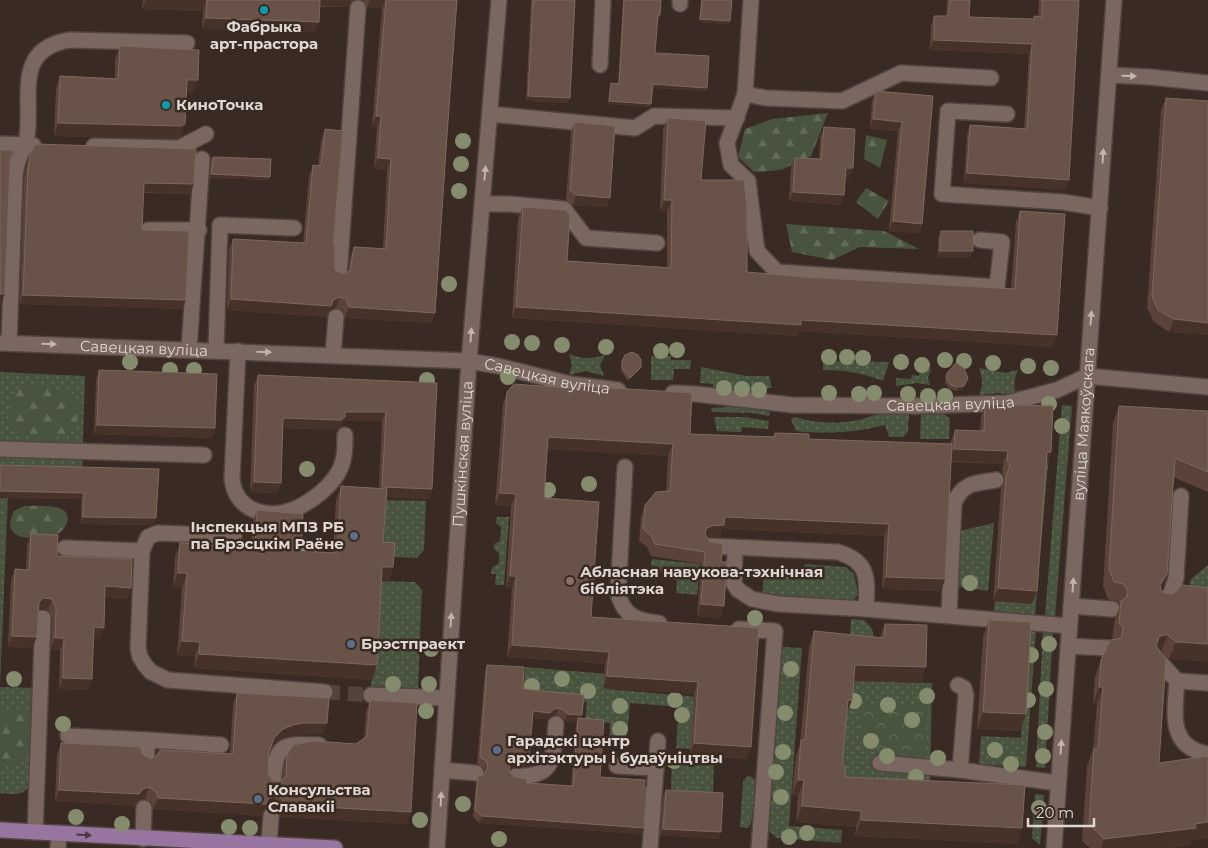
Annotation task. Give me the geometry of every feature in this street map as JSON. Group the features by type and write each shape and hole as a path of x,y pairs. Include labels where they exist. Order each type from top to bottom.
{"main road":[{"path":"0,830 36,832 59,841 143,839 176,844 270,844 335,848"}],"street":[{"name":"Пушкінская вуліца","path":"437,848 468,361 499,0"},
{"path":"600,65 603,0"},
{"path":"751,0 745,94 726,143 731,165 748,181 757,251 777,272 997,287 1002,242 980,240"},
{"name":"вуліца Маякоўскага","path":"1054,848 1114,0"},
{"path":"339,276 358,8"},
{"path":"2,346 15,176 18,160 26,145 30,70 35,59 44,48 56,42 70,40 187,43"},
{"path":"745,94 766,98 842,101 901,73 991,78"},
{"path":"1109,75 1208,83"},
{"path":"1008,114 948,111 942,194 1063,202 1100,208"},
{"path":"490,114 635,128 654,116 737,118"},
{"path":"84,146 179,148 206,134"},
{"path":"0,144 45,145"},
{"path":"189,349 199,230 202,159"},
{"path":"482,204 509,204 564,209 586,238 657,243"},
{"path":"216,350 220,225 294,228"},
{"path":"148,230 199,230"},
{"path":"333,355 336,317"},
{"name":"Савецкая вуліца","path":"2,346 189,349 468,361 498,366 570,384 629,391"},
{"path":"238,351 232,479 235,494 244,504 258,511 278,513 299,507 308,501 327,486 337,474 344,459 346,435"},
{"path":"1087,376 1208,387"},
{"name":"Савецкая вуліца","path":"658,392 696,394 792,406 914,406 1007,403 1057,390 1087,376"},
{"path":"0,450 204,455"},
{"path":"625,467 618,583 621,605 638,620 678,624"},
{"path":"949,615 954,502 963,489 970,485 996,480"},
{"path":"1163,604 1171,593 1176,578 1181,496"},
{"path":"234,536 158,533 148,537 142,551 138,648 140,657 151,672 168,680 325,692"},
{"path":"710,546 838,552 846,555 860,564 864,572 866,580 866,609"},
{"path":"65,548 142,551"},
{"path":"736,548 734,584 738,590 752,599 778,604 949,615 1069,626"},
{"path":"759,848 778,604"},
{"path":"1071,606 1112,609"},
{"path":"36,832 42,618"},
{"path":"727,628 775,631"},
{"path":"1068,646 1108,648"},
{"path":"1159,661 1177,681 1208,683"},
{"path":"1177,681 1175,721 1178,734 1193,749 1208,754"},
{"path":"958,684 964,688 966,695 960,770"},
{"path":"371,695 446,698"},
{"path":"516,776 540,774 549,764 554,748 556,724"},
{"path":"68,736 221,744"},
{"path":"146,761 148,740"},
{"path":"650,848 658,741"},
{"path":"272,784 275,759 285,746 297,744 331,745"},
{"path":"880,763 960,770 1058,783"},
{"path":"617,766 656,768"},
{"path":"442,770 476,773"},
{"path":"143,839 144,808"},
{"path":"270,844 271,816"}],"green space":[{"path":"828,113 811,156 781,170 754,172 738,157 745,129 772,119"},
{"path":"866,135 887,140 880,168 864,159"},
{"path":"866,188 889,201 878,219 856,202"},
{"path":"786,224 884,231 919,249 860,247 832,260 792,252"},
{"path":"569,354 587,358 605,355 600,365 604,376 586,371 569,375 572,365"},
{"path":"651,356 671,356 671,360 691,360 690,369 674,369 673,380 651,380"},
{"path":"823,361 889,362 883,381 854,372 823,370"},
{"path":"701,367 747,376 769,376 772,388 761,388 761,392 713,388 713,384 700,383"},
{"path":"920,368 931,369 928,378 930,385 917,383 896,386 896,378 911,379 912,375 919,376"},
{"path":"979,368 1005,373 1018,370 1015,383 1017,396 998,393 979,396 982,382"},
{"path":"0,372 85,376 82,472 9,470 0,687"},
{"path":"25,384 54,388 72,397 78,404 80,412 76,425 68,433 51,438 30,438 22,435 12,424 9,409 14,394"},
{"path":"1062,405 1072,406 1055,617 1045,616"},
{"path":"711,408 753,408 770,412 769,416 752,413 712,412"},
{"path":"880,413 909,413 908,432 903,437 889,437 885,425 841,432 796,431 791,420 794,417 805,420 848,422"},
{"path":"921,413 943,413 950,419 949,439 920,439"},
{"path":"714,417 743,417 769,421 768,429 742,427 741,432 717,431"},
{"path":"1046,419 1052,419 1035,615 994,611 995,600"},
{"path":"382,500 426,501 424,550 417,558 378,556"},
{"path":"24,506 52,506 59,508 65,511 68,516 66,526 58,534 52,536 22,537 12,531 10,526 14,511"},
{"path":"497,517 509,517 504,585 495,585 496,574 491,574 492,568 499,563 499,553 494,549 494,544 500,541 501,527 496,523"},
{"path":"994,523 988,591 954,586 959,531"},
{"path":"652,559 700,564 697,595 676,593 677,581 651,565"},
{"path":"805,564 846,567 854,574 858,594 852,602 762,595 764,575 804,577"},
{"path":"1208,565 1208,600 1190,598 1190,580"},
{"path":"377,581 415,582 422,590 418,689 371,686"},
{"path":"851,619 864,620 872,629 877,652 877,681 932,683 930,783 840,780"},
{"path":"1029,629 1036,630 1026,767 979,764 981,736 1021,738"},
{"path":"1043,631 1053,632 1045,768 1036,767"},
{"path":"782,647 802,648 789,826 842,830 841,843 777,838 769,831"},
{"path":"525,667 608,674 607,689 699,697 695,749 676,748 679,707 630,703 626,747 609,745 610,723 585,721 587,702 523,697"},
{"path":"0,687 35,688 30,784 25,791 18,794 0,793"},
{"path":"860,704 928,707 926,755 858,751"},
{"path":"9,708 26,711 31,727 28,756 17,766 12,767 0,763 0,714"},
{"path":"672,759 714,761 713,793 671,792"},
{"path":"748,776 757,782 751,824 747,828 740,827 743,781"},
{"path":"1035,794 1044,795 1040,845 1032,838"}],"building":[{"path":"207,0 320,0 319,22 206,18"},
{"path":"386,0 457,0 435,313 349,307 346,299 340,297 333,300 331,306 231,299 233,239 306,243 313,165 321,166 325,129 343,131 333,245 335,246 335,270 343,274 350,271 354,247 386,249 391,159 378,158 381,116 376,116"},
{"path":"533,0 575,0 570,98 528,96"},
{"path":"624,0 661,0 655,53 709,56 707,88 653,84 651,104 609,101 611,83 619,84"},
{"path":"702,0 732,0 730,21 700,19"},
{"path":"950,0 970,0 969,17 1034,19 1034,16 1042,17 1042,0 1079,0 1069,180 967,173 970,125 1027,129 1032,44 934,40 934,16 948,16"},
{"path":"120,46 199,50 198,80 187,80 185,124 181,126 58,123 60,76 118,79"},
{"path":"876,91 933,96 922,224 893,221 902,122 873,119"},
{"path":"1166,98 1208,101 1208,323 1174,319 1158,310 1152,296"},
{"path":"668,118 706,121 701,180 744,180 747,206 747,272 1015,289 1020,211 1065,214 1057,335 801,320 801,325 516,307 523,207 566,210 570,216 567,261 671,268 672,200 664,200"},
{"path":"575,122 615,126 610,198 576,195 570,190"},
{"path":"824,127 855,129 853,168 846,168 844,195 793,192 795,158 821,159"},
{"path":"35,144 196,149 194,184 144,183 142,230 189,231 186,300 23,295 28,167 30,155"},
{"path":"0,150 12,150 5,293 3,294 0,294"},
{"path":"213,157 271,159 270,177 211,174"},
{"path":"941,231 973,231 973,251 940,251"},
{"path":"632,352 638,355 641,360 641,367 630,378 622,368 622,361 625,355"},
{"path":"956,363 964,368 968,378 964,386 951,385 947,380 947,373"},
{"path":"99,370 217,374 215,428 97,425"},
{"path":"258,375 437,383 432,489 382,487 386,412 345,412 345,417 341,420 283,418 281,483 254,482"},
{"path":"514,384 581,389 581,386 692,393 690,434 775,437 775,433 809,434 809,439 952,444 945,579 886,577 889,524 725,517 724,525 711,526 706,529 705,534 710,542 723,544 721,562 727,562 724,606 701,604 705,552 655,544 651,535 643,529 645,505 656,492 670,491 673,444 548,437 544,498 599,502 591,617 759,628 751,747 694,743 698,682 607,676 609,652 512,645 516,576 510,576 516,494 500,493 507,392"},
{"path":"985,404 1053,406 1051,452 1047,452 1037,591 998,588 1006,475 1010,466 1007,461 1008,451 954,449 955,430 984,431"},
{"path":"1119,406 1208,411 1208,472 1175,458 1167,574 1160,585 1164,593 1173,594 1182,585 1208,588 1208,644 1176,642 1168,635 1163,635 1159,637 1156,646 1166,659 1159,763 1208,756 1208,822 1195,824 1196,828 1104,839 1089,824 1094,749 1098,749 1103,687 1099,687 1101,660 1110,640 1118,639 1122,636 1123,627 1119,623 1121,601 1126,598 1128,592 1124,584 1114,582 1109,569"},
{"path":"0,465 159,469 156,518 83,517 84,493 0,491"},
{"path":"341,486 387,489 383,542 395,543 393,567 382,567 377,665 199,654 200,642 182,641 187,573 178,573 180,543 255,548 257,510 303,514 301,551 337,553"},
{"path":"31,534 58,535 57,556 132,559 131,588 105,586 104,628 94,627 92,679 63,678 64,638 55,638 56,607 52,599 43,598 39,602 37,637 12,636 15,569 29,570"},
{"path":"989,620 1031,622 1026,714 983,712"},
{"path":"885,624 927,625 926,667 855,665 852,700 848,700 842,766 845,766 845,777 1025,785 1022,828 861,820 861,811 802,806 804,780 798,780 801,740 805,740 814,631 884,638"},
{"path":"487,665 524,667 523,689 584,695 582,715 567,714 559,708 554,709 550,713 533,711 529,760 518,760 510,765 509,770 514,777 527,779 527,783 573,786 578,718 604,720 600,777 645,780 644,788 647,788 644,828 482,816 475,810 478,776 483,775 488,768 487,762 480,757"},
{"path":"237,693 329,698 327,723 293,725 283,729 274,738 269,752 268,773 272,780 278,782 286,777 287,755 293,745 314,741 356,744 367,736 370,700 417,703 411,812 285,805 281,797 275,795 268,799 266,804 158,798 156,792 149,787 143,789 139,794 59,790 61,743 141,747 142,754 150,759 157,755 160,750 233,754"},
{"path":"666,790 723,793 721,832 663,829"}],"tunnel":[{"path":"325,692 371,695"}],"place":[{"name":"Фабрыка арт-прастора","path":"264,10"},
{"name":"КиноТочка","path":"166,105"},
{"name":"Інспекцыя МПЗ РБ па Брэсцкім Раёне","path":"354,536"},
{"name":"Абласная навукова-тэхнічная бібліятэка","path":"570,581"},
{"name":"Брэстпраект","path":"351,644"},
{"name":"Гарадскі цэнтр архітэктуры і будаўніцтвы","path":"497,750"},
{"name":"Консульства Славакіі","path":"258,799"}]}
